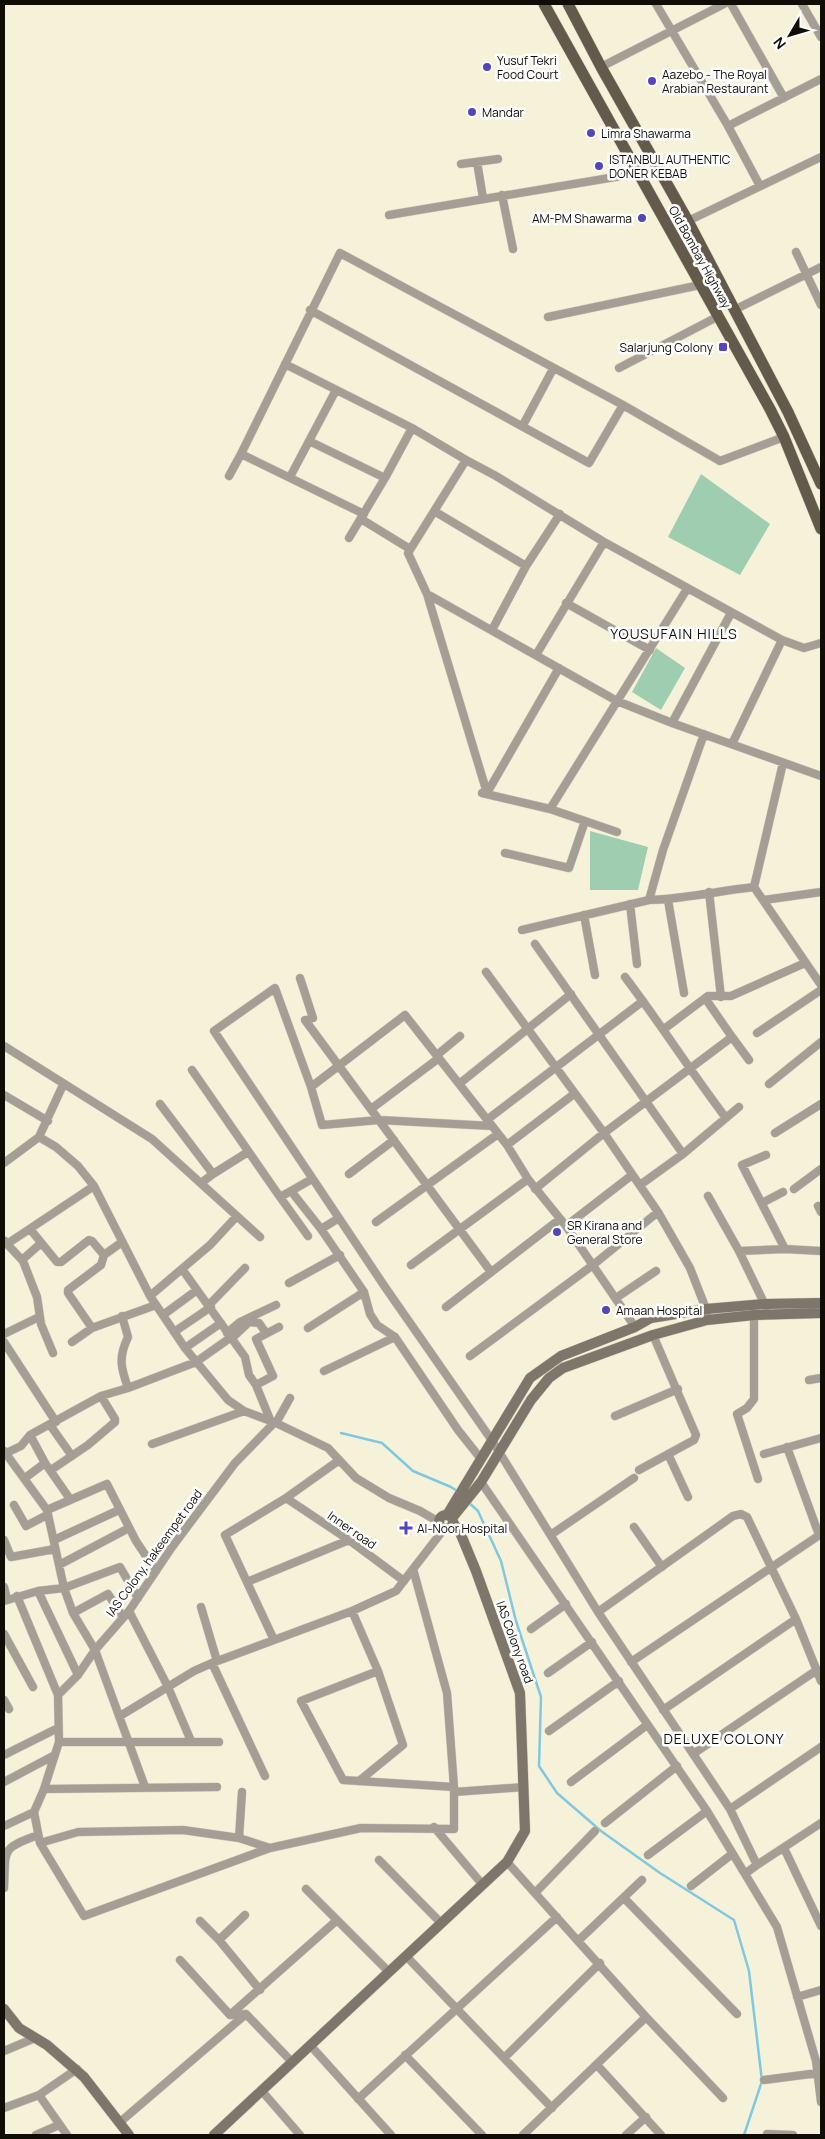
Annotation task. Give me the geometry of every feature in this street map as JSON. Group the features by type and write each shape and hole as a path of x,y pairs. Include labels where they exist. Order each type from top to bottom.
{"main road":[{"name":"Old Bombay Highway","path":"544,4 640,172 717,318 784,437 821,529"},
{"name":"Old Bombay Highway","path":"568,4 601,67 688,221 820,477"}],"street":[{"path":"656,4 728,126 760,186"},
{"path":"601,67 724,4"},
{"path":"731,4 784,98"},
{"path":"802,4 821,37"},
{"path":"728,126 821,80"},
{"path":"688,221 821,157"},
{"path":"461,164 498,159"},
{"path":"477,162 482,198"},
{"path":"389,215 640,172"},
{"path":"502,195 513,249"},
{"path":"796,252 821,305"},
{"path":"229,476 340,253 623,405 720,462 784,437"},
{"path":"734,310 821,267"},
{"path":"548,316 700,285"},
{"path":"310,310 589,463 623,405"},
{"path":"620,368 717,318"},
{"path":"285,364 412,428 496,476 604,542 782,640 804,648 821,643"},
{"path":"522,425 553,369"},
{"path":"290,477 336,390"},
{"path":"349,538 412,428"},
{"path":"309,441 385,478"},
{"path":"241,454 290,477 362,516 410,549"},
{"path":"466,460 410,549 409,557 427,594 484,793"},
{"path":"434,511 526,566"},
{"path":"492,630 526,566 560,514"},
{"path":"536,655 604,542"},
{"path":"550,809 687,589"},
{"path":"427,594 617,701 672,723 821,776"},
{"path":"566,603 650,650"},
{"path":"672,723 731,613"},
{"path":"732,744 782,640"},
{"path":"484,793 559,668"},
{"path":"649,900 663,850 704,734"},
{"path":"754,888 783,763"},
{"path":"484,793 550,809 618,832"},
{"path":"505,853 569,868 585,821"},
{"path":"522,930 649,900 668,900 709,892 754,888"},
{"path":"754,888 821,985"},
{"path":"709,892 721,996"},
{"path":"764,900 821,892"},
{"path":"668,900 684,993"},
{"path":"630,904 637,964"},
{"path":"584,915 595,975"},
{"path":"535,944 683,1154"},
{"path":"664,1029 712,994 731,996 805,963"},
{"path":"486,972 604,1133 658,1212 690,1268 706,1309 707,1320"},
{"path":"625,977 664,1029 689,1070 726,1118"},
{"path":"300,978 313,1018 305,1020 491,1272"},
{"path":"643,1001 554,1067 490,1123 379,1120 322,1126 311,1087 275,988 214,1031 312,1179 499,1452 552,1534 598,1612 730,1809 757,1865"},
{"path":"758,1033 821,990"},
{"path":"459,1084 571,994"},
{"path":"705,998 749,1060"},
{"path":"311,1087 406,1015 507,1145 535,1189 563,1223 635,1327"},
{"path":"371,1109 438,1056 460,1036"},
{"path":"535,1189 604,1133 732,1037"},
{"path":"769,1084 821,1042"},
{"path":"4,1046 152,1138 260,1237"},
{"path":"192,1070 308,1236"},
{"path":"4,1163 40,1135 63,1084"},
{"path":"507,1145 574,1094"},
{"path":"4,1095 47,1122"},
{"path":"160,1104 213,1174"},
{"path":"776,1133 821,1104"},
{"path":"640,1185 683,1154 739,1107"},
{"path":"376,1222 498,1134"},
{"path":"40,1135 78,1166 94,1186 150,1296 185,1348 228,1400 244,1411 328,1448 338,1461 356,1478 389,1498 447,1521"},
{"path":"349,1174 394,1140"},
{"path":"201,1183 248,1152"},
{"path":"766,1155 742,1165 784,1248"},
{"path":"794,1189 821,1169"},
{"path":"446,1306 491,1272 632,1175"},
{"path":"280,1197 312,1179"},
{"path":"411,1265 528,1179"},
{"path":"53,1354 39,1317 37,1297 22,1260 5,1242 30,1229 94,1186"},
{"path":"291,1191 340,1255 364,1292 370,1314 378,1325 395,1337 458,1430 482,1459"},
{"path":"762,1202 783,1192"},
{"path":"708,1196 739,1251 767,1309"},
{"path":"470,1356 593,1265 658,1212"},
{"path":"150,1296 212,1243 237,1216"},
{"path":"321,1229 339,1218"},
{"path":"30,1229 40,1244 59,1263 89,1240 104,1255"},
{"path":"92,1328 68,1293 68,1290 101,1265 104,1255 122,1242"},
{"path":"22,1260 40,1244"},
{"path":"739,1251 784,1248 821,1251"},
{"path":"289,1283 340,1255"},
{"path":"174,1332 210,1306 245,1268"},
{"path":"182,1269 245,1357 249,1375 256,1385 274,1423"},
{"path":"616,1298 656,1271"},
{"path":"163,1315 197,1290"},
{"path":"308,1328 364,1292"},
{"path":"463,1497 481,1482 531,1400 549,1378 563,1368 653,1335 707,1320 754,1315 767,1309 821,1303"},
{"path":"72,1342 92,1328 156,1305"},
{"path":"229,1337 240,1322 276,1305"},
{"path":"120,1716 215,1662 352,1611 396,1591 463,1497 482,1459 530,1378 561,1356 635,1327 651,1318 706,1309 767,1309 821,1313"},
{"path":"754,1315 754,1399 747,1408 738,1414 758,1480"},
{"path":"122,1316 128,1337 123,1347 120,1363 128,1388"},
{"path":"4,1334 39,1317"},
{"path":"145,1787 95,1650 73,1613 64,1588 47,1512 5,1452 20,1446 30,1435 101,1396 128,1388 196,1362 249,1322 259,1323 266,1333"},
{"path":"185,1348 221,1323"},
{"path":"256,1385 273,1376 256,1338 279,1327"},
{"path":"639,1470 694,1440 696,1435 653,1335"},
{"path":"324,1371 395,1337"},
{"path":"4,1342 72,1456"},
{"path":"809,1380 821,1378"},
{"path":"615,1416 678,1390"},
{"path":"52,1470 88,1445 114,1422 101,1396"},
{"name":"IAS Colony, hakeempet road","path":"58,1695 78,1675 95,1650 126,1614 235,1462 274,1423 290,1398"},
{"path":"152,1444 244,1411"},
{"path":"30,1435 70,1499"},
{"path":"764,1454 821,1438"},
{"path":"631,1662 820,1535 787,1448"},
{"path":"668,1454 688,1497"},
{"path":"274,1640 225,1534 286,1498 338,1461"},
{"path":"25,1478 46,1463"},
{"path":"552,1534 634,1478"},
{"path":"481,1482 707,1811 777,1927 797,1997 818,2060 821,2102"},
{"path":"14,1505 26,1526 70,1499 107,1484 128,1528 156,1571"},
{"name":"Inner road","path":"286,1498 349,1540 404,1581"},
{"path":"54,1540 119,1510"},
{"path":"598,1612 733,1516 741,1514 747,1517 772,1567 813,1657 821,1681"},
{"name":"IAS Colony road","path":"218,2134 261,2090 507,1862 525,1831 520,1693 459,1530 447,1521"},
{"path":"634,1526 662,1567"},
{"path":"59,1565 128,1528"},
{"path":"4,1540 8,1558 55,1549"},
{"path":"247,1582 349,1540"},
{"path":"4,1587 6,1600 38,1591 64,1588 120,1567 138,1598"},
{"path":"17,1596 58,1695 58,1742 44,1789 34,1812 39,1839 84,1916 270,1848 361,1828 434,1827 454,1829 454,1790 447,1693 413,1569"},
{"path":"38,1591 78,1675"},
{"path":"73,1613 108,1594 126,1614 168,1687 190,1741"},
{"path":"531,1629 566,1604"},
{"path":"201,1607 215,1662 265,1776"},
{"path":"352,1611 378,1671 403,1745 359,1781"},
{"path":"663,1710 796,1619"},
{"path":"4,1634 33,1687"},
{"path":"548,1673 592,1642"},
{"path":"813,1657 821,1654"},
{"path":"693,1754 817,1670"},
{"path":"378,1671 302,1701 343,1780 454,1790 524,1787"},
{"path":"549,1731 618,1681"},
{"path":"4,1700 9,1709"},
{"path":"571,1782 647,1725"},
{"path":"4,1755 58,1728"},
{"path":"58,1742 219,1742"},
{"path":"730,1809 821,1747"},
{"path":"4,1782 53,1756"},
{"path":"605,1823 676,1766"},
{"path":"44,1789 217,1787"},
{"path":"239,1838 242,1792"},
{"path":"648,1855 707,1811"},
{"path":"4,1824 34,1812"},
{"path":"746,1873 821,1823"},
{"path":"434,1827 482,1884"},
{"path":"4,1888 6,1855 13,1844 78,1832 183,1830 239,1838 270,1848"},
{"path":"535,1893 595,1831"},
{"path":"784,1848 821,1926"},
{"path":"691,1886 732,1854"},
{"path":"380,1860 441,1924"},
{"path":"507,1862 646,2017 723,2098"},
{"path":"578,1941 642,1880"},
{"path":"306,1889 389,1972"},
{"path":"624,1898 737,2014"},
{"path":"219,1940 245,1915"},
{"path":"358,2099 557,1917"},
{"path":"200,1921 219,1940 260,1990"},
{"path":"230,2015 336,1921"},
{"path":"406,1956 552,2108"},
{"path":"180,1960 230,2015"},
{"path":"504,2058 600,1964"},
{"path":"797,1997 821,1990"},
{"path":"4,2009 19,2028 47,2045 76,2069 129,2135"},
{"path":"230,2015 246,2014 292,2062"},
{"path":"119,2123 246,2014"},
{"path":"523,2135 646,2017"},
{"path":"4,2051 35,2038"},
{"path":"310,2046 391,2135"},
{"path":"405,2055 482,2135"},
{"path":"597,2065 661,2135"},
{"path":"4,2108 39,2095 76,2069"},
{"path":"764,2080 818,2073"},
{"path":"261,2090 300,2135"},
{"path":"39,2095 67,2135"},
{"path":"626,2135 646,2117"},
{"path":"36,2135 59,2125"},
{"path":"767,2134 792,2135"}],"green space":[{"path":"701,474 770,524 740,575 668,537"},
{"path":"656,648 685,668 661,710 632,692"},
{"path":"590,831 648,847 638,890 590,890"}],"waterway":[{"path":"341,1433 382,1443 413,1471 457,1491"},
{"path":"468,1502 478,1511 501,1561 516,1621 541,1697 539,1766 557,1793 601,1831 660,1873 734,1920 749,1971 762,2081 744,2135"}],"place":[{"name":"Yusuf Tekri Food Court","path":"487,67"},
{"name":"Aazebo - The Royal Arabian Restaurant","path":"652,81"},
{"name":"Mandar","path":"472,112"},
{"name":"Limra Shawarma","path":"591,133"},
{"name":"ISTANBUL AUTHENTIC DONER KEBAB","path":"599,166"},
{"name":"AM-PM Shawarma","path":"642,218"},
{"name":"Salarjung Colony","path":"723,347"},
{"name":"SR Kirana and General Store","path":"557,1232"},
{"name":"Amaan Hospital","path":"606,1310"},
{"name":"Al-Noor Hospital","path":"406,1528"}],"district":[{"name":"YOUSUFAIN HILLS","path":"674,633"},
{"name":"DELUXE COLONY","path":"724,1738"}]}
